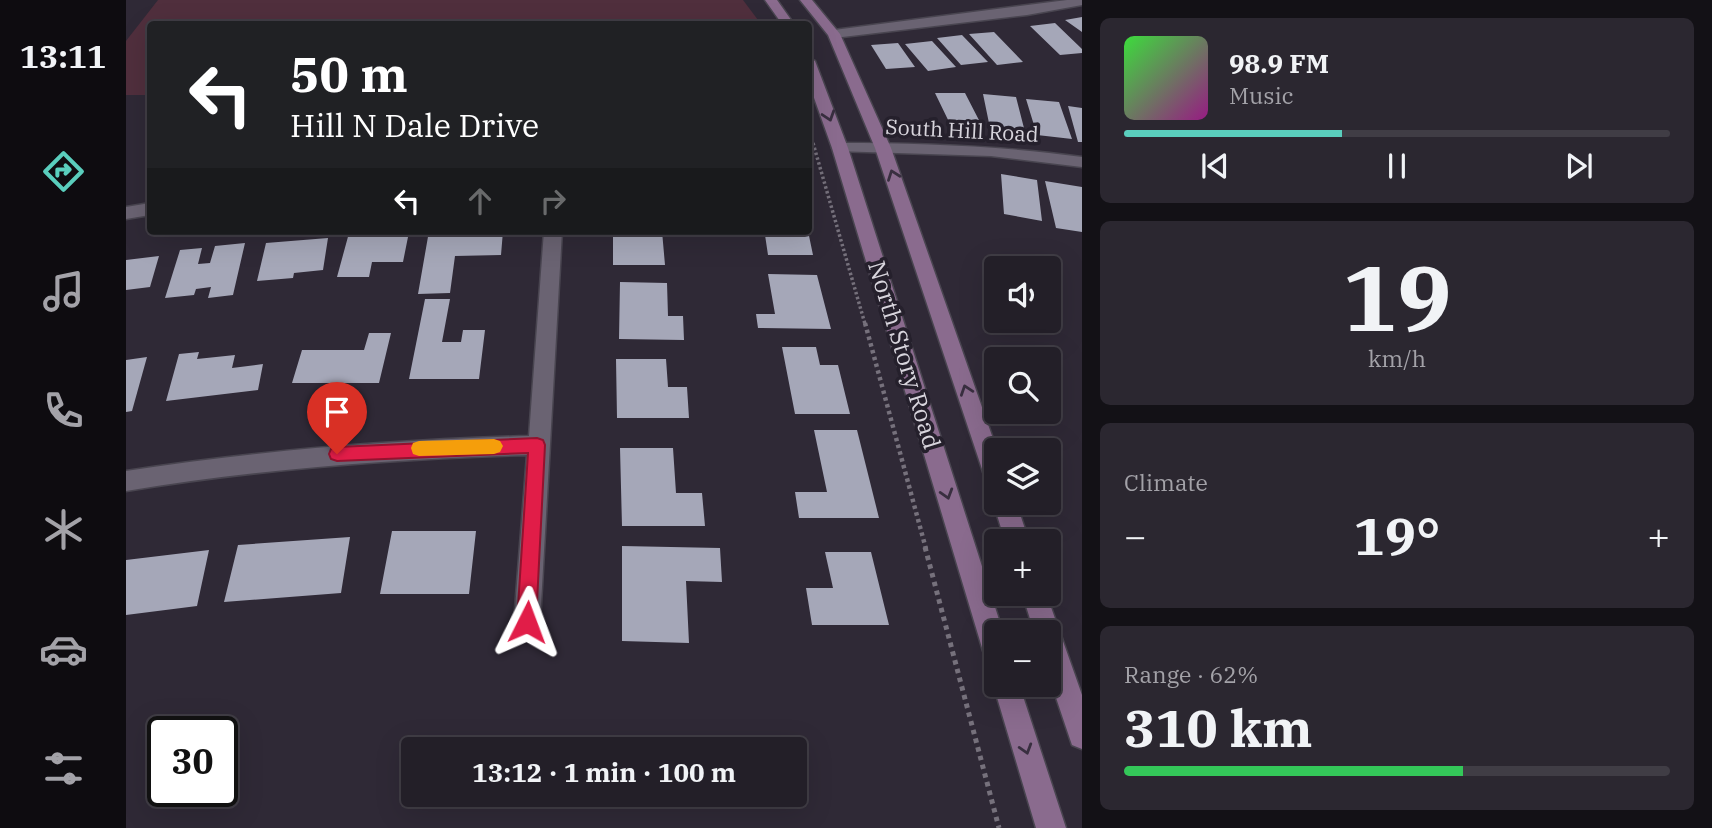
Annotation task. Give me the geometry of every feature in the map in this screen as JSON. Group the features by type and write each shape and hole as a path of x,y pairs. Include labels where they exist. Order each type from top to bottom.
{"main road":[{"path":"771,0 786,21"},
{"name":"North Story Road","path":"806,0 834,34 883,148 984,443"},
{"name":"North Story Road","path":"812,72 840,148 986,620"},
{"path":"1061,672 1082,734"},
{"path":"1010,697 1051,828"}],"street":[{"path":"834,34 1027,11 1082,1"},
{"name":"South Hill Road","path":"840,148 960,148 1036,154 1082,162"},
{"path":"126,213 147,210"},
{"path":"527,622 553,235"},
{"path":"126,481 281,458 421,448 537,445"}],"path":[{"path":"812,141 882,381 999,828"}],"shaded area":[{"path":"158,0 743,0 759,21 147,21 147,95 126,95 126,41"}],"building":[{"path":"1082,17 1082,32 1065,20"},
{"path":"1055,23 1082,49 1082,53 1060,55 1030,26"},
{"path":"994,32 1023,62 997,65 969,34"},
{"path":"962,35 988,62 961,65 937,38"},
{"path":"932,41 956,67 928,71 905,44"},
{"path":"898,43 915,67 886,69 871,45"},
{"path":"935,93 965,93 982,126 951,126"},
{"path":"983,94 1016,97 1025,132 990,128"},
{"path":"1026,99 1059,102 1072,139 1037,135"},
{"path":"1068,106 1082,108 1082,142 1078,142"},
{"path":"1001,174 1037,180 1042,221 1004,214"},
{"path":"1045,181 1082,187 1082,232 1056,228"},
{"path":"348,235 408,235 403,262 372,262 369,277 337,277"},
{"path":"428,235 503,235 501,255 455,256 450,293 418,294"},
{"path":"613,235 662,235 665,265 613,265"},
{"path":"765,235 809,235 813,255 768,255"},
{"path":"328,238 323,270 294,273 293,278 257,281 266,243"},
{"path":"245,243 233,295 208,298 211,287 196,289 194,295 165,298 180,250 202,248 198,264 210,263 215,246"},
{"path":"159,256 150,287 126,290 126,260"},
{"path":"768,274 817,275 831,329 758,328 756,314 775,314"},
{"path":"620,282 667,283 668,316 683,316 684,340 619,339"},
{"path":"425,299 450,299 442,342 461,342 463,330 485,330 479,379 409,379"},
{"path":"369,333 391,333 379,383 292,383 302,350 364,350"},
{"path":"782,347 816,347 820,365 838,365 850,414 795,414"},
{"path":"199,352 197,359 235,355 232,368 263,364 258,390 166,401 179,354"},
{"path":"147,357 132,411 126,412 126,360"},
{"path":"616,359 666,359 668,387 687,387 689,418 617,418"},
{"path":"814,430 857,430 879,518 799,518 795,492 827,492"},
{"path":"620,448 673,448 676,493 702,493 705,526 622,526"},
{"path":"392,531 476,531 469,594 380,594"},
{"path":"350,537 341,593 224,602 238,545"},
{"path":"622,546 720,548 722,582 686,581 689,643 622,641"},
{"path":"209,550 197,606 126,615 126,560"},
{"path":"825,552 871,552 889,625 812,625 806,588 833,588"}],"slow traffic":[{"path":"419,448 494,446"}],"route":[{"path":"337,454 421,448 537,445 527,622"}]}
